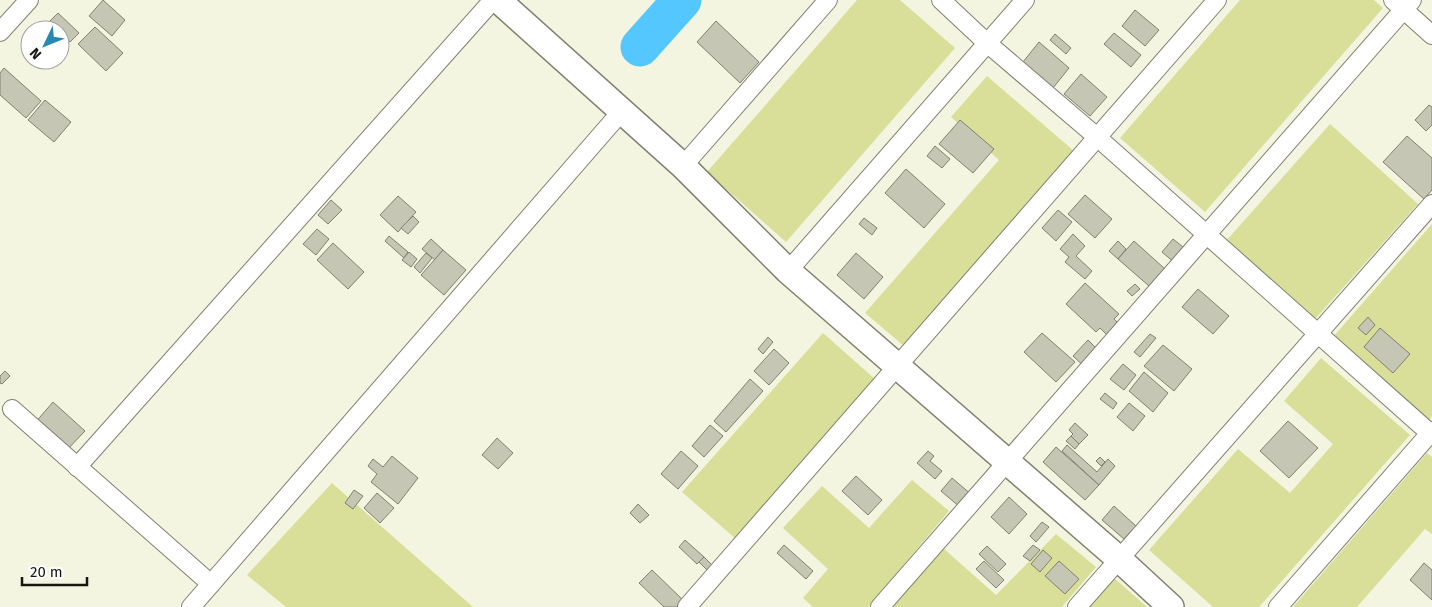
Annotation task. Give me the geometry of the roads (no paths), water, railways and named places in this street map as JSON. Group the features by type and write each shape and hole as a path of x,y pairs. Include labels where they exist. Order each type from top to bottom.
{"street":[{"path":"0,32 29,0"},
{"path":"78,467 493,0"},
{"path":"498,0 683,166 788,271 1006,463 1119,559 1171,607"},
{"path":"683,166 828,0"},
{"path":"941,0 987,43 1097,137 1431,433 1278,607"},
{"path":"788,271 1025,0"},
{"path":"687,607 1217,0"},
{"path":"880,607 1206,234 1403,3 1432,35"},
{"path":"192,607 622,112"},
{"path":"1077,607 1432,204"},
{"path":"12,409 211,584"}],"waterway":[{"path":"640,47 682,0"}]}
